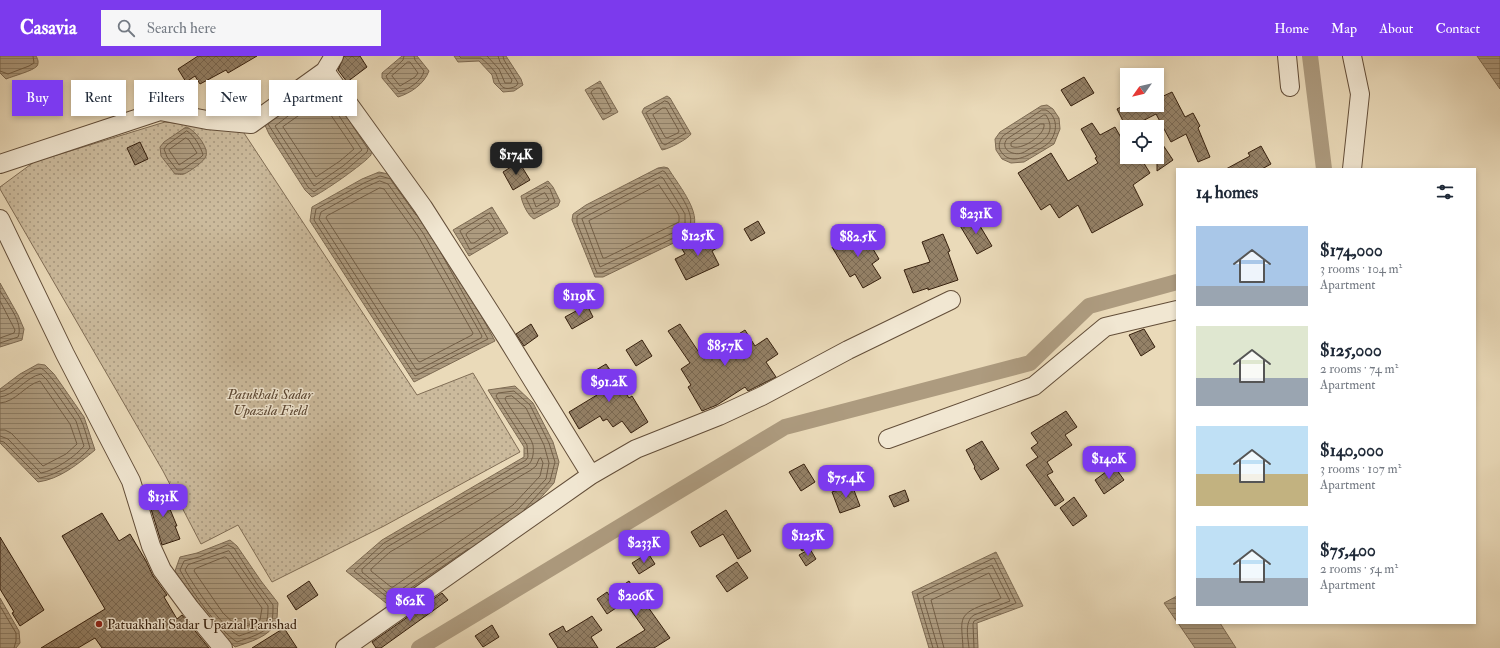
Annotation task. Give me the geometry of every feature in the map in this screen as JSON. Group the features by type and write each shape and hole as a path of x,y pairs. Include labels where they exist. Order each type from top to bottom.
{"street":[{"path":"1287,56 1290,87"},
{"path":"1352,56 1360,94 1352,168"},
{"path":"0,164 160,111 207,120 251,124 330,64 506,337 591,474"},
{"path":"0,219 65,354 131,481 151,546 162,570 190,608 223,648"},
{"path":"345,648 591,474 636,449 719,416 762,396 848,350 951,300"},
{"path":"888,439 1034,386 1105,327 1176,310"}],"green space":[{"name":"Patukhali Sadar Upazila Field","path":"165,122 242,130 417,395 473,373 520,452 384,526 272,582 238,525 201,544 163,471 0,189 0,187 34,162"}],"water":[{"path":"0,56 36,56 38,64 31,70 6,79 0,73"},
{"path":"402,56 417,56 429,71 427,76 420,84 408,93 398,97 382,78 382,73"},
{"path":"454,56 506,56 521,79 523,85 514,91 503,92 494,83 492,75 479,61 458,62"},
{"path":"1477,56 1500,56 1500,89"},
{"path":"600,81 618,112 603,120 585,90"},
{"path":"667,96 670,98 691,134 678,144 662,150 642,112 644,108"},
{"path":"1047,105 1053,109 1059,118 1060,129 1054,144 1024,162 1011,163 1002,159 996,150 995,139 1000,132 1041,106"},
{"path":"274,116 348,116 373,149 371,155 361,165 333,185 312,197 305,190 269,134 264,123"},
{"path":"186,127 193,131 203,143 206,156 193,169 184,174 175,174 161,156 160,147 164,142"},
{"path":"658,168 668,168 682,188 690,204 695,219 693,230 684,238 603,277 595,277 572,220 573,214 586,205"},
{"path":"379,172 393,175 464,284 495,341 414,382 310,221 312,207 362,179"},
{"path":"548,181 553,187 560,201 558,206 534,219 526,209 521,196"},
{"path":"492,207 508,233 469,256 453,230"},
{"path":"0,283 24,329 22,340 0,347"},
{"path":"38,364 45,365 54,374 84,417 95,450 54,478 38,482 0,443 0,389 20,374"},
{"path":"515,386 533,403 553,442 559,462 554,483 523,517 391,607 346,571 382,540 524,457 524,447 488,390"},
{"path":"230,540 237,546 278,603 276,622 269,632 253,641 235,647 212,623 188,592 175,571 180,557 197,553"},
{"path":"996,552 1023,606 977,623 978,648 929,648 912,592"},
{"path":"1176,597 1176,621 1164,603"},
{"path":"0,598 19,631 20,643 16,648 0,648"},
{"path":"1179,624 1221,624 1236,648 1195,648"}],"building":[{"path":"198,56 257,56 228,73 226,70 200,84 195,76 189,80 185,80 178,69"},
{"path":"344,56 360,56 367,67 350,80 346,80 338,70"},
{"path":"1084,77 1094,93 1071,106 1061,90"},
{"path":"1172,92 1185,117 1193,113 1200,126 1198,128 1210,157 1198,162 1186,134 1171,142 1164,129 1164,120 1159,120 1156,114 1144,120 1122,120 1117,109 1120,108 1120,112 1164,112 1164,96"},
{"path":"1092,123 1100,135 1115,127 1120,136 1120,164 1144,164 1150,173 1133,185 1143,205 1092,233 1078,205 1059,218 1050,204 1041,210 1018,173 1051,153 1068,181 1098,163 1095,158 1097,157 1081,129"},
{"path":"140,142 148,159 135,165 127,148"},
{"path":"1164,146 1173,160 1157,171 1157,164 1164,164"},
{"path":"1261,146 1271,164 1264,168 1228,168 1250,156 1248,153"},
{"path":"519,162 530,180 513,190 503,172"},
{"path":"974,216 992,246 977,254 959,224"},
{"path":"758,221 765,233 751,241 744,229"},
{"path":"861,229 879,259 872,264 881,278 863,288 855,274 850,277 832,247"},
{"path":"708,233 717,248 712,251 719,265 686,280 675,259 685,254 682,249"},
{"path":"943,234 950,251 948,252 958,280 928,290 928,288 913,293 904,270 930,262 922,242"},
{"path":"587,305 593,317 572,329 565,317"},
{"path":"531,324 538,336 524,346 516,334"},
{"path":"680,324 702,357 745,330 755,346 767,338 778,354 766,362 776,377 748,391 745,387 717,405 702,411 688,387 691,385 681,369 690,363 668,331"},
{"path":"1144,329 1155,347 1141,356 1129,335"},
{"path":"642,340 652,356 636,366 626,350"},
{"path":"606,364 629,398 632,396 648,422 631,433 622,421 613,427 607,419 603,421 600,416 579,429 569,412 597,395 586,376"},
{"path":"1066,411 1077,427 1065,435 1072,445 1047,462 1053,472 1047,475 1064,500 1055,506 1026,465 1038,457 1031,448 1038,443 1031,433"},
{"path":"982,441 999,469 981,480 966,450"},
{"path":"804,464 815,482 801,491 789,472"},
{"path":"1114,466 1124,480 1104,494 1095,480"},
{"path":"852,485 860,506 840,513 832,492"},
{"path":"162,490 177,526 175,526 180,539 162,545 147,496"},
{"path":"905,490 909,501 894,507 889,496"},
{"path":"1074,497 1087,516 1073,526 1060,508"},
{"path":"726,510 751,551 738,559 723,534 700,547 691,532"},
{"path":"102,513 119,541 130,534 153,576 167,595 164,597 177,619 182,615 209,648 102,648 95,638 78,648 41,648 105,609 62,536"},
{"path":"802,525 813,544 802,551 790,532"},
{"path":"0,537 44,610 20,626 12,613 14,612 0,589"},
{"path":"810,549 816,559 806,566 799,555"},
{"path":"648,553 655,564 639,574 632,563"},
{"path":"737,562 748,578 727,592 716,576"},
{"path":"309,581 318,595 296,610 287,596"},
{"path":"629,581 641,601 643,600 670,638 654,648 616,648 645,630 625,602 607,614 597,599 607,592 609,595"},
{"path":"442,593 448,600 381,648 376,648 372,642"},
{"path":"592,616 602,630 591,637 598,648 558,648 549,634 563,626 566,632"},
{"path":"492,625 499,637 483,647 475,636"},
{"path":"284,628 297,648 252,648"}],"waterway":[{"path":"1310,56 1324,168"},
{"path":"419,648 785,427 1030,363 1089,306 1176,282"}],"place":[{"name":"Patuakhali Sadar Upazial Parishad","path":"99,624"}]}
